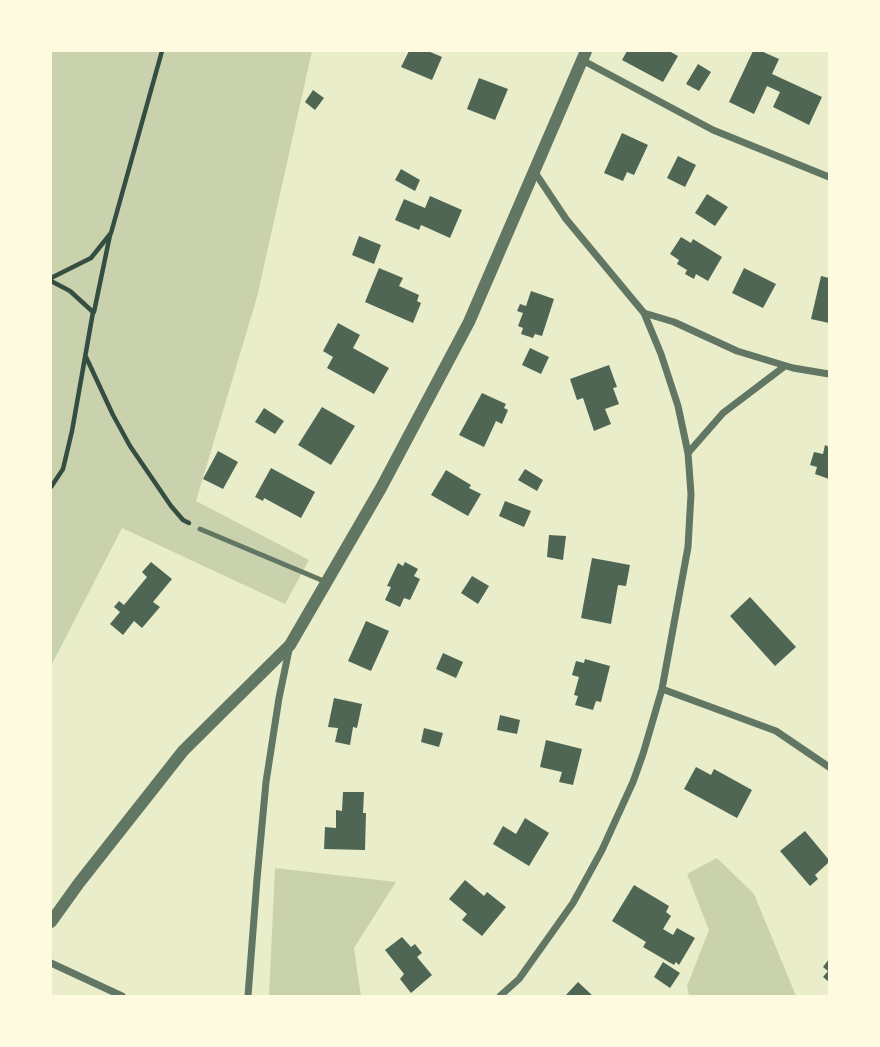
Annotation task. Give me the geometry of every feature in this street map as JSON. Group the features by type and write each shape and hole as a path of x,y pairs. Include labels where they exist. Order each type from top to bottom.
{"street":[{"path":"51,922 183,751 290,645 381,488 469,322 584,55 713,130 829,177"},
{"path":"500,996 519,979 573,903 602,850 633,782 662,689 688,547 691,494 688,453 678,406 644,313 566,219 534,171"},
{"path":"644,313 674,322 737,351 785,366 829,374"},
{"path":"688,453 723,413 785,366"},
{"path":"248,996 266,782 290,645"},
{"path":"662,689 776,731 829,767"},
{"path":"51,963 122,996"}],"lane":[{"path":"201,529 326,582"}],"path":[{"path":"51,487 63,470 111,233 162,51"},
{"path":"51,280 91,258 111,233"},
{"path":"51,280 70,291 93,312"},
{"path":"85,356 113,415 155,483 183,520 201,529"}],"green space":[{"path":"51,51 312,51 257,297 196,501 309,560 285,604 122,528 51,666"},
{"path":"717,858 754,894 796,996 689,996 687,986 709,930 687,874"},
{"path":"275,868 396,882 354,948 361,996 269,996"}],"building":[{"path":"409,51 428,51 442,57 432,80 401,67"},
{"path":"627,51 669,51 678,56 663,82 622,60"},
{"path":"753,51 761,51 779,59 772,74 822,97 809,125 773,107 780,92 767,86 754,114 729,102"},
{"path":"698,64 711,72 699,91 686,84"},
{"path":"479,78 508,89 495,120 467,109"},
{"path":"313,90 324,98 315,110 305,102"},
{"path":"622,133 648,145 634,175 627,172 623,181 604,173"},
{"path":"678,156 696,165 685,187 667,178"},
{"path":"401,169 420,180 415,191 395,180"},
{"path":"707,194 728,207 715,226 695,213"},
{"path":"430,196 462,210 450,238 421,225 419,230 395,220 404,199 425,208"},
{"path":"359,236 381,245 374,264 352,255"},
{"path":"681,237 691,243 693,239 722,257 708,281 696,274 694,279 685,274 687,270 677,264 679,260 670,254"},
{"path":"379,268 403,278 399,286 419,295 417,301 421,303 413,323 365,302"},
{"path":"744,268 776,284 763,308 732,293"},
{"path":"821,276 829,278 829,323 811,319"},
{"path":"531,291 554,299 542,336 535,334 533,338 521,334 523,328 518,326 523,313 517,311 520,304 526,306"},
{"path":"338,323 360,335 353,348 389,368 374,394 327,368 333,357 323,351"},
{"path":"530,348 549,357 541,374 522,365"},
{"path":"609,365 617,387 613,388 619,404 605,409 611,424 594,431 583,398 577,400 570,379"},
{"path":"482,393 506,404 504,408 508,410 502,424 496,421 484,447 459,435"},
{"path":"322,407 355,426 331,465 298,445"},
{"path":"264,408 284,421 275,434 255,422"},
{"path":"825,445 829,447 829,479 815,474 817,467 810,465 814,452 823,454"},
{"path":"218,451 238,462 223,489 203,479"},
{"path":"271,468 315,492 301,518 264,498 263,501 255,497"},
{"path":"525,469 543,480 537,491 518,480"},
{"path":"446,470 481,494 468,516 431,495"},
{"path":"505,501 531,511 524,527 499,516"},
{"path":"549,535 566,536 563,560 547,557"},
{"path":"592,558 630,565 626,586 618,585 611,624 581,618"},
{"path":"151,562 172,579 153,602 160,607 142,628 134,621 123,635 110,624 120,612 114,607 119,601 124,605 147,577 142,572"},
{"path":"405,562 418,569 414,576 420,579 410,600 404,598 400,607 385,600 391,587 387,586 398,563 403,566"},
{"path":"472,576 489,586 478,604 461,593"},
{"path":"750,597 796,647 775,666 730,616"},
{"path":"366,621 389,631 371,671 348,661"},
{"path":"443,653 463,662 456,678 436,669"},
{"path":"585,659 610,666 601,702 596,701 593,710 575,705 578,696 574,695 579,677 572,675 576,661 584,663"},
{"path":"334,698 362,704 357,728 353,727 350,745 335,742 338,728 328,727"},
{"path":"500,715 520,720 517,734 497,730"},
{"path":"424,728 443,733 439,747 421,742"},
{"path":"546,740 582,749 573,785 559,782 562,772 540,767"},
{"path":"696,767 711,775 714,769 752,790 737,818 684,789"},
{"path":"343,792 364,792 365,850 324,849 325,827 336,828 336,810 342,811"},
{"path":"525,818 549,833 529,866 493,844 503,826 516,834"},
{"path":"805,831 829,860 815,875 818,879 810,886 780,851"},
{"path":"465,880 484,896 487,892 506,907 482,936 462,920 467,914 449,899"},
{"path":"634,885 669,906 666,912 671,916 663,929 673,935 677,928 695,938 679,965 676,962 674,965 643,947 646,942 612,921"},
{"path":"402,937 411,947 415,944 422,953 417,957 432,975 411,993 400,979 404,974 385,950"},
{"path":"829,959 829,982 823,977 828,971 823,967"},
{"path":"663,962 680,973 670,988 654,977"},
{"path":"578,982 593,996 565,996"}]}
